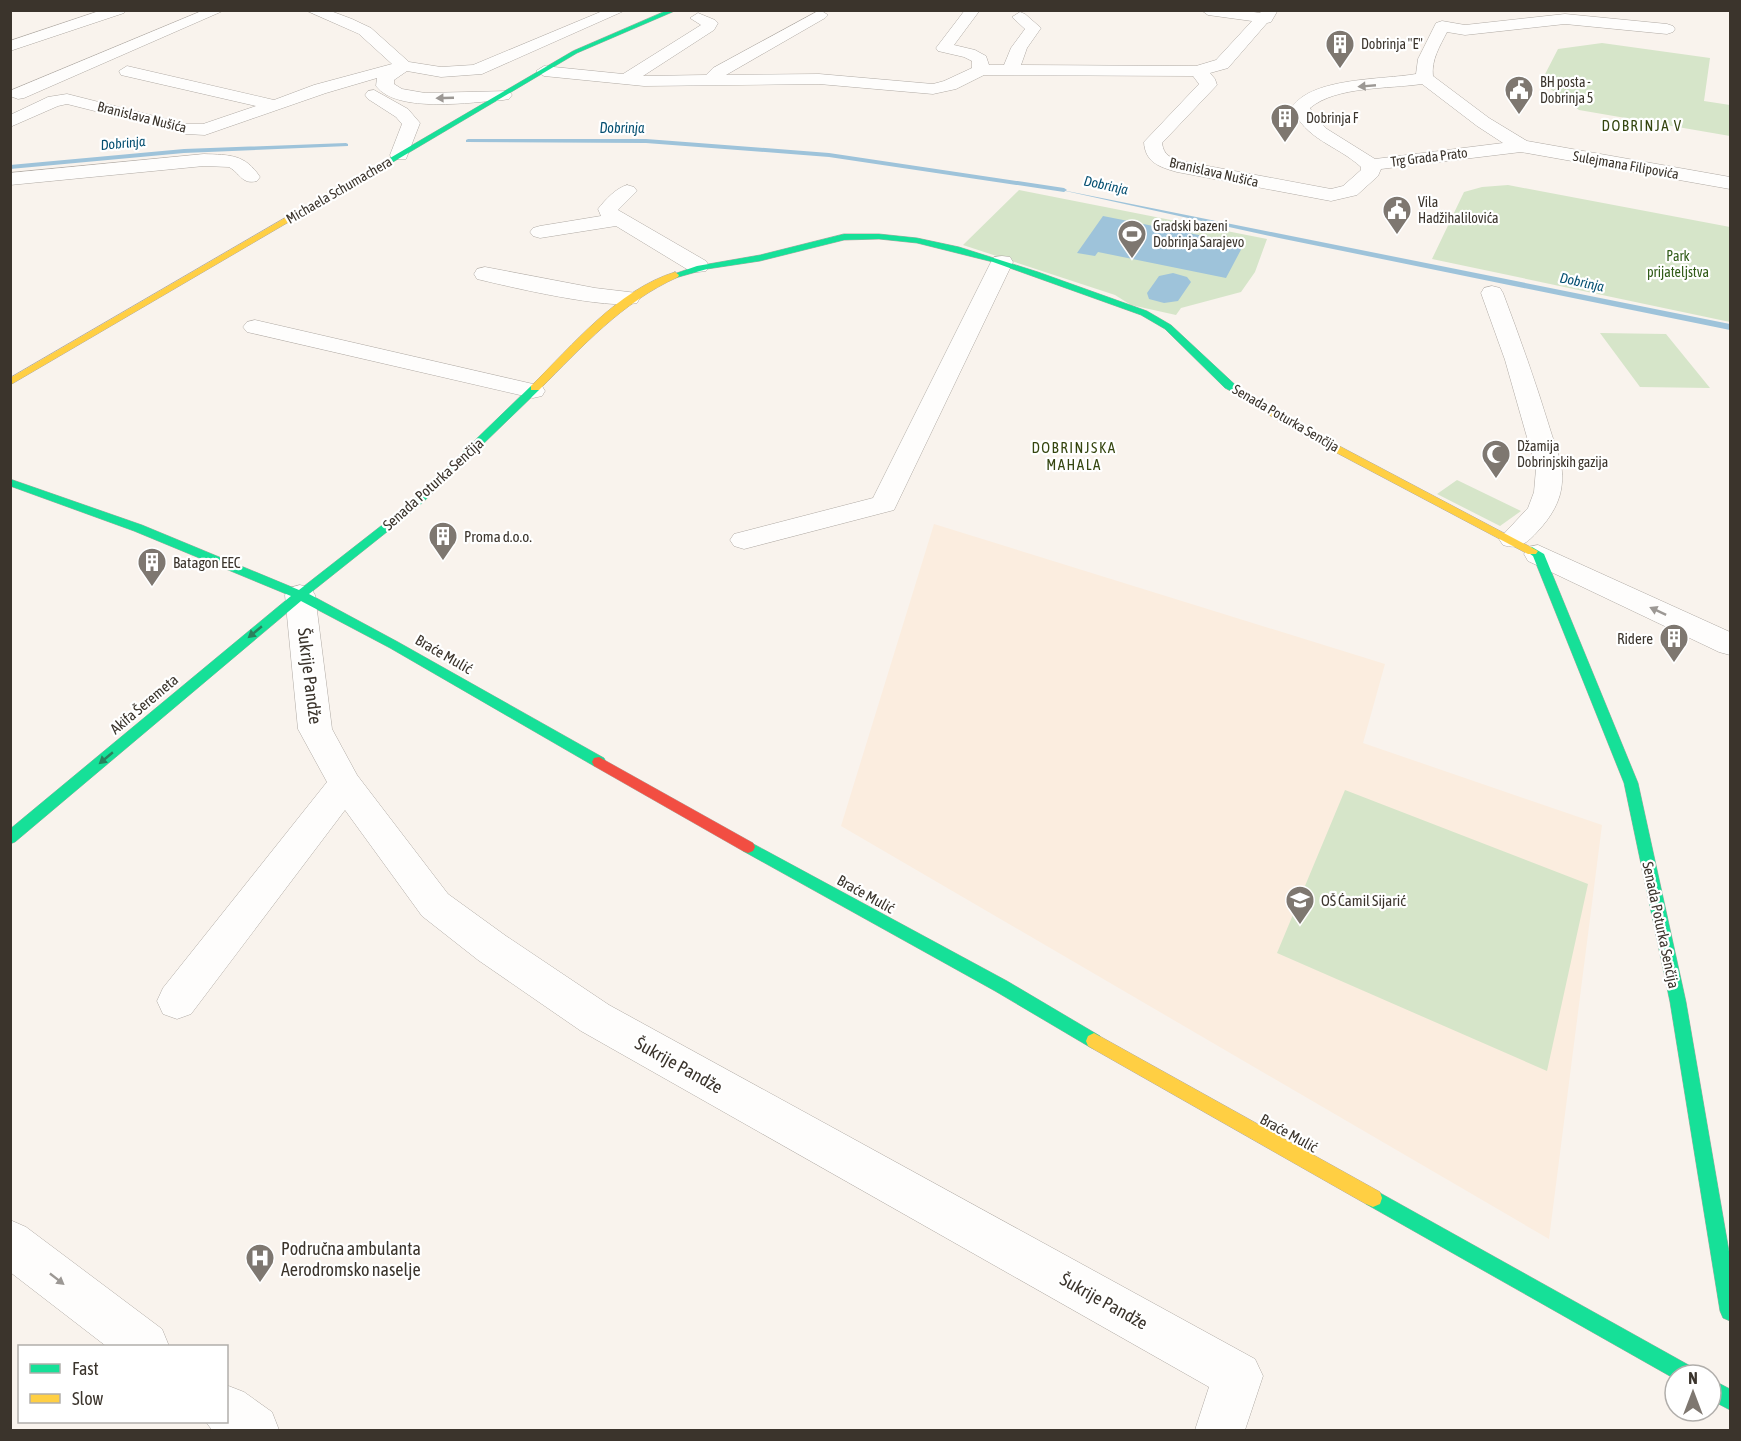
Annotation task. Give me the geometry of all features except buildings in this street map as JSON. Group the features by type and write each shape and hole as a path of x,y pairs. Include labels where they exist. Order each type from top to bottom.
{"street":[{"path":"10,46 119,10"},
{"path":"10,97 218,10"},
{"path":"312,10 347,21 365,31 404,66 441,72 476,70 619,10"},
{"name":"Michaela Schumachera","path":"10,382 544,71 604,38 674,10"},
{"path":"973,10 944,48 976,55 980,58 981,70"},
{"path":"1208,10 1268,14"},
{"path":"544,71 626,79 710,81 819,79 933,89 950,85 981,70 1197,71 1222,64 1268,14"},
{"path":"710,81 719,72 820,15"},
{"path":"1013,71 1012,65 1016,53 1033,28 1020,17"},
{"path":"626,79 708,27 710,23 708,21 698,18"},
{"path":"1521,146 1483,122 1425,78 1422,71 1444,18 1465,30 1565,19 1667,29"},
{"path":"374,85 404,66"},
{"path":"128,71 274,105"},
{"name":"Branislava Nušića","path":"1197,71 1207,79 1208,85 1153,142 1154,153 1161,160 1177,166 1331,195 1350,191 1371,172 1371,165"},
{"name":"Trg Grada Prato","path":"1425,78 1330,91 1306,100 1301,107 1308,124 1356,152 1371,165 1521,146"},
{"path":"374,85 394,93 420,98 503,95"},
{"path":"374,85 411,123 399,155"},
{"name":"Branislava Nušića","path":"10,122 54,101 67,99 186,129 205,130 308,93 341,91 374,85"},
{"name":"Sulejmana Filipovića","path":"1521,146 1731,183"},
{"path":"10,178 204,160 228,160 245,167 250,177"},
{"path":"627,191 608,209 609,213 698,266"},
{"path":"540,231 619,219"},
{"name":"Senada Poturka Senčija","path":"300,595 413,506 629,298 657,281 698,266 757,259 842,237 869,236 905,239 1002,262 1144,313 1168,327 1229,386 1296,427 1538,554 1731,644"},
{"path":"744,540 884,504 1002,262"},
{"path":"485,274 586,293 629,298"},
{"path":"1492,293 1517,360 1549,469 1550,488 1538,517 1513,539"},
{"path":"255,327 533,392"},
{"name":"Braće Mulić","path":"10,482 138,528 300,595 394,645 1666,1363"},
{"name":"Senada Poturka Senčija","path":"1538,554 1631,783 1678,1002 1724,1283 1731,1311"},
{"name":"Šukrije Pandže","path":"300,595 315,729 345,784 435,905 492,948 595,1018 1238,1376 1220,1431"},
{"name":"Akifa Šeremeta","path":"10,838 300,595"},
{"path":"177,1001 345,784"},
{"path":"10,1243 142,1345"},
{"path":"228,1412 254,1431"}],"shaded area":[{"name":"OŠ Ćamil Sijarić","path":"934,524 1385,664 1363,743 1602,825 1549,1239 841,826"}],"green space":[{"path":"1602,43 1710,58 1704,101 1730,105 1730,136 1579,110 1541,82 1558,49"},
{"name":"Park prijateljstva","path":"1508,185 1730,227 1730,322 1432,259 1464,192 1482,187"},
{"name":"Gradski bazeni Dobrinja Sarajevo","path":"1019,190 1267,239 1255,272 1241,292 1181,308 1176,315 1131,305 1115,295 963,245"},
{"path":"1600,333 1666,334 1710,388 1640,387"},
{"path":"1457,480 1521,511 1500,526 1437,494"},
{"path":"1345,790 1588,884 1547,1071 1277,953"}],"water":[{"name":"Dobrinja","path":"1052,188 1730,324 1730,330 1279,238"},
{"path":"1103,216 1244,244 1226,278 1098,252 1095,256 1077,253"},
{"path":"1173,273 1187,277 1191,282 1178,301 1164,303 1149,299 1147,293 1159,276"}],"waterway":[{"name":"Dobrinja","path":"468,141 646,141 829,155 1064,190"},
{"name":"Dobrinja","path":"10,167 184,151 346,145"}],"traffic: fast":[{"path":"336,192 575,52 674,10"},
{"path":"675,275 707,266 760,258 844,237 879,236 956,249 1035,273 1144,313 1168,327 1238,392"},
{"path":"10,838 300,595 413,506 535,388"},
{"path":"10,482 138,528 300,595 394,645 599,762"},
{"path":"1532,551 1538,554 1631,783 1678,1002 1730,1311"},
{"path":"748,847 1001,986 1094,1041"},
{"path":"1373,1198 1666,1363"},
{"path":"1723,1396 1730,1400"}],"traffic: slow":[{"path":"10,382 336,192"},
{"path":"535,388 618,309 636,295 675,275"},
{"path":"1238,392 1305,432 1532,551"},
{"path":"1094,1041 1373,1198"}],"traffic: jam":[{"path":"599,762 748,847"}],"place":[{"name":"Dobrinja \"E\"","path":"1340,70"},
{"name":"BH posta - Dobrinja 5","path":"1519,116"},
{"name":"Dobrinja F","path":"1285,144"},
{"name":"Vila Hadžihalilovića","path":"1397,236"},
{"name":"Gradski bazeni Dobrinja Sarajevo","path":"1132,260"},
{"name":"Džamija Dobrinjskih gazija","path":"1496,480"},
{"name":"Proma d.o.o.","path":"443,562"},
{"name":"Batagon EEC","path":"152,588"},
{"name":"Ridere","path":"1674,664"},
{"name":"OŠ Ćamil Sijarić","path":"1300,926"},
{"name":"Područna ambulanta Aerodromsko naselje","path":"260,1284"}],"district":[{"name":"DOBRINJA V","path":"1642,125"},
{"name":"DOBRINJSKA MAHALA","path":"1074,456"}]}
